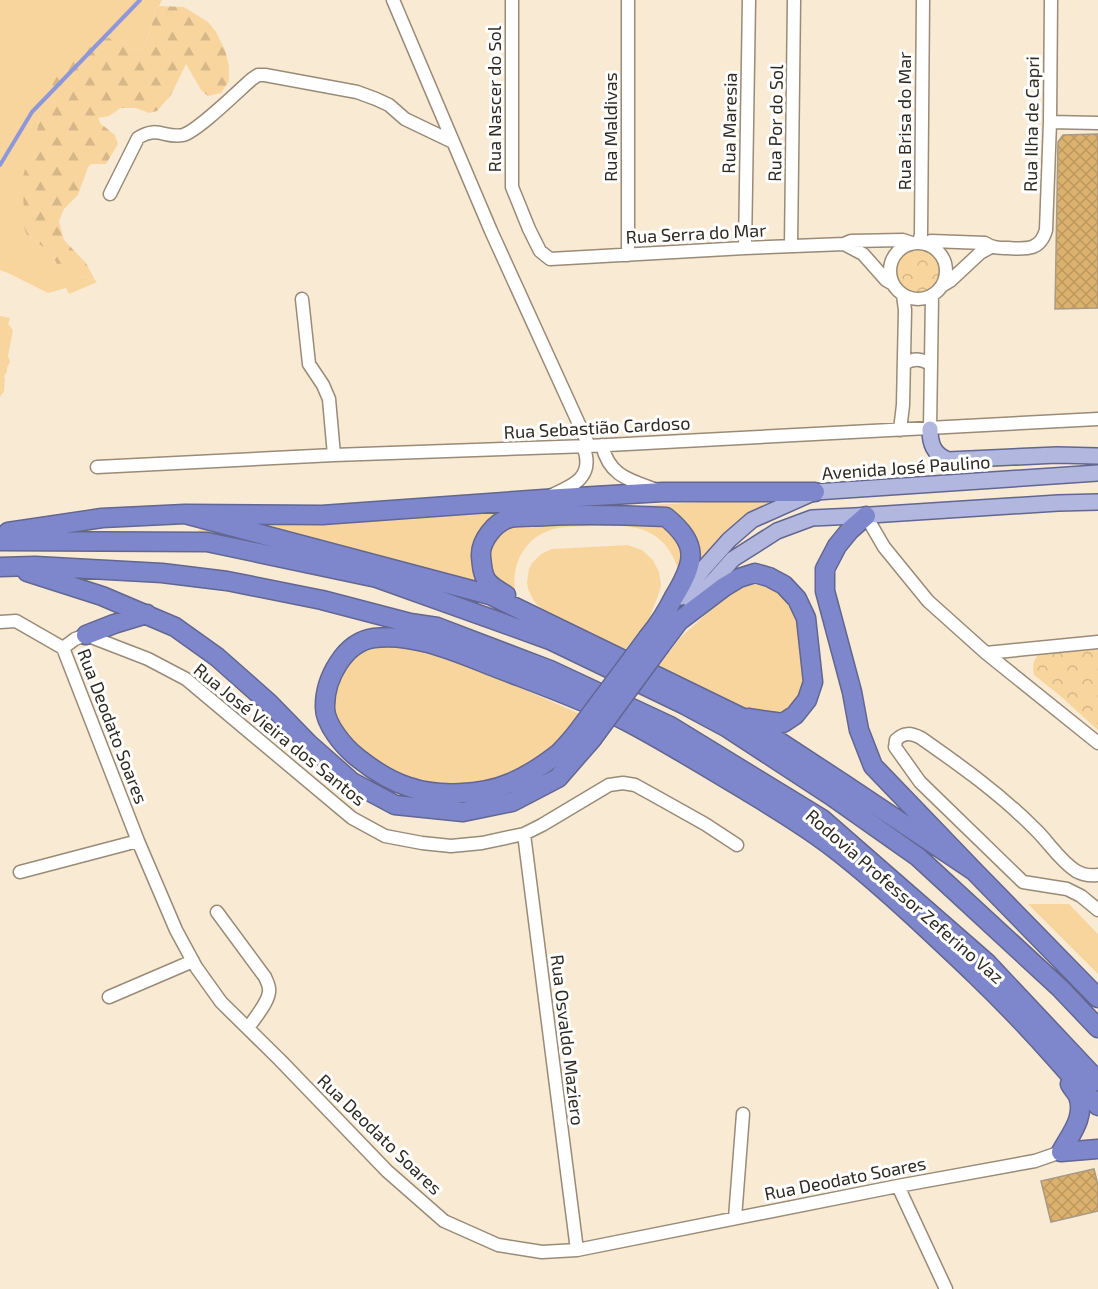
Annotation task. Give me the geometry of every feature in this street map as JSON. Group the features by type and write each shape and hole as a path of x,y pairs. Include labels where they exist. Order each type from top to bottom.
{"highway":[{"path":"0,533 102,518 185,514 322,515 663,492 815,492"},
{"path":"185,514 490,594 743,718 974,871"},
{"path":"5,567 102,596 174,627 217,657 352,782 395,805 463,812 512,802 558,778 584,736 657,635 686,577 691,556 683,532 666,517 586,514 509,519 496,525 487,536 480,551 482,572 489,585 538,614 544,621"},
{"path":"866,516 837,546 825,569 825,591 860,730 873,766 1098,998"},
{"name":"Rodovia Professor Zeferino Vaz","path":"0,541 207,542 377,578 550,640 685,705 726,728 830,795 927,863 1060,988 1098,1028"},
{"name":"Rodovia Professor Zeferino Vaz","path":"5,567 35,566 162,573 227,581 322,600 410,623 437,627 550,670 670,726 822,819 987,963 1098,1081"},
{"path":"657,635 739,578 755,573 784,585 797,599 806,618 813,682 807,700 795,715 783,723 743,718"},
{"path":"86,635 147,614"},
{"path":"584,736 532,771 507,784 476,792 441,793 409,787 373,770 349,751 332,728 324,711 326,691 343,657 356,645 371,639 400,638 431,643 473,658 553,689 625,721 728,780 835,849 944,945 1037,1037 1098,1106"},
{"path":"1037,1037 1078,1096 1081,1114 1061,1152"},
{"path":"1061,1152 1098,1149"}],"main road":[{"path":"930,429 930,443 933,449 942,458 948,460 1057,455 1098,456"},
{"name":"Avenida José Paulino","path":"657,635 704,568 729,540 752,520 815,492 1095,473"},
{"path":"679,621 733,559 777,531 812,518 1058,503 1094,503"}],"street":[{"path":"393,0 490,231 592,446 624,478 663,492"},
{"name":"Rua Nascer do Sol","path":"512,0 512,187 540,251 550,259"},
{"name":"Rua Maldivas","path":"628,0 628,255"},
{"name":"Rua Maresia","path":"745,248 749,0"},
{"name":"Rua Por do Sol","path":"791,246 794,0"},
{"name":"Rua Brisa do Mar","path":"919,243 921,234 923,0"},
{"name":"Rua Ilha de Capri","path":"1037,245 1046,230 1051,0"},
{"path":"111,194 138,138 144,133 153,131 182,135 194,129 258,75 357,92 389,105 405,119 453,142"},
{"path":"1050,122 1098,123"},
{"name":"Rua Serra do Mar","path":"550,259 844,244 851,241 985,243 991,247 1028,250 1037,245"},
{"path":"893,285 890,270 894,256 899,250 919,243 939,251 946,264 942,286"},
{"path":"844,244 863,254 903,295 917,299 932,296 980,253 991,247"},
{"path":"900,430 904,363 903,295"},
{"path":"930,429 932,296"},
{"path":"302,299 309,364 329,399 334,455"},
{"path":"904,363 917,359 931,365"},
{"name":"Rua Sebastião Cardoso","path":"97,467 334,455 592,446 1098,419"},
{"path":"544,499 572,486 579,480 585,471 592,446"},
{"path":"866,516 884,547 928,601 986,653 1098,743"},
{"path":"0,622 16,621 63,648 75,639 86,635"},
{"name":"Rua José Vieira dos Santos","path":"86,635 148,658 186,679 352,818 385,836 452,846 482,843 524,834 609,785 623,783 635,785 705,824 737,845"},
{"path":"986,653 1098,642"},
{"name":"Rua Deodato Soares","path":"63,648 138,841 176,930 193,961 221,1002 387,1171 444,1221 498,1245 542,1252 577,1250 1035,1161 1061,1152"},
{"path":"1098,875 1085,875 1077,872 1064,861 1035,828 990,787 921,738 914,734 907,734 896,740 898,753 920,782 1023,882 1067,890 1081,896 1098,910"},
{"name":"Rua Osvaldo Maziero","path":"524,834 577,1250"},
{"path":"20,872 138,841"},
{"path":"217,912 269,984 267,999 248,1028"},
{"path":"109,997 193,961"},
{"path":"735,1218 743,1114"},
{"path":"898,1186 946,1289"}],"green space":[{"path":"0,0 162,0 156,8 150,32 141,52 134,50 119,39 42,102 27,235 50,252 57,263 67,263 80,276 97,282 69,294 66,288 48,293 0,270"},
{"path":"159,6 184,7 208,22 225,50 229,66 229,81 221,93 208,96 201,90 186,64 171,95 157,111 149,113 136,108 121,108 109,116 98,118 101,124 115,135 118,144 106,164 91,164 88,167 78,195 64,209 59,221 64,240 86,263 95,280 80,276 67,263 57,264 50,252 27,235 24,227 23,176 37,131 42,102 59,64 78,50 108,38 119,39 134,50 141,52 150,32 156,8"},
{"path":"918,249 934,255 940,271 934,287 918,293 902,287 896,271 902,255"},
{"path":"0,316 10,318 8,324 13,330 8,356 10,362 4,376 4,392 0,398"},
{"path":"782,498 695,571 679,572 673,556 656,536 633,527 605,525 570,527 546,532 527,545 521,555 515,576 517,600 268,545 198,535 198,531 203,526"},
{"path":"628,545 642,550 653,560 659,572 661,584 648,622 623,652 551,620 534,601 527,582 532,563 541,554 552,549"},
{"path":"754,584 777,590 794,607 805,673 802,690 792,705 778,715 762,719 655,671 680,638 731,591"},
{"path":"394,641 477,669 580,714 562,740 524,769 478,785 429,784 397,775 362,753 338,724 334,704 336,684 351,659 367,648"},
{"path":"1098,647 1098,730 1034,675 1033,669 1034,661 1039,654"},
{"path":"1028,904 1069,904 1098,934 1098,974"}],"building":[{"path":"1098,134 1098,308 1055,309 1058,142 1063,135"},
{"path":"1094,1169 1098,1185 1098,1211 1051,1222 1041,1181"}],"waterway":[{"path":"0,165 32,112 140,0"}]}
